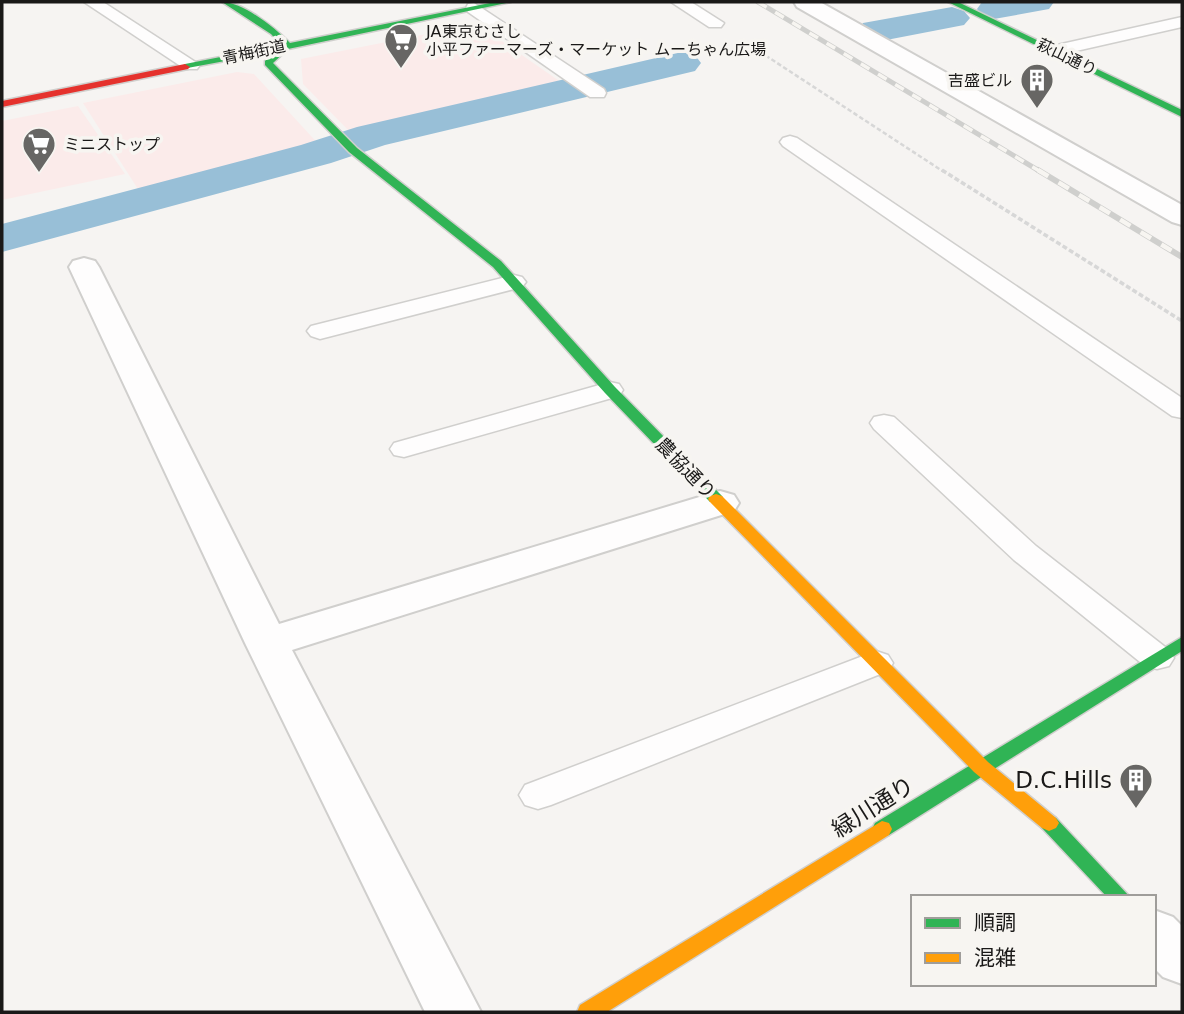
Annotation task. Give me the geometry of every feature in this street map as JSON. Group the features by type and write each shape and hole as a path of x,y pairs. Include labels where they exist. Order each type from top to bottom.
{"street":[{"path":"226,2 274,32 287,45"},
{"name":"青梅街道","path":"2,104 507,2"},
{"path":"805,2 975,98 1089,167 1182,216"},
{"name":"萩山通り","path":"952,2 1182,114"},
{"name":"農協通り","path":"287,45 268,63 353,150 497,264 610,390 876,663 981,767 1048,822 1118,895"},
{"path":"84,267 267,643 453,1012"},
{"path":"267,643 720,503"},
{"name":"緑川通り","path":"589,1012 1170,650"},
{"path":"1156,934 1182,961"}],"lane":[{"path":"92,2 191,65"},
{"path":"679,2 715,23"},
{"path":"474,8 597,93"},
{"path":"1054,51 1182,22"},
{"path":"790,142 1182,410"},
{"path":"320,331 514,282"},
{"path":"404,449 610,390"},
{"path":"884,423 1025,552 1170,650"},
{"path":"538,795 876,663"}],"path":[{"path":"715,23 903,146 1182,320"}],"shaded area":[{"path":"477,24 568,87 354,136 303,84 301,59"},
{"path":"237,72 254,74 323,149 143,197 83,103"},
{"path":"78,106 125,174 2,200 2,121"}],"waterway":[{"path":"994,9 1037,2"},
{"path":"876,31 952,18"},
{"path":"2,238 316,154 372,136 682,63"}],"railway":[{"path":"758,2 1041,172"},
{"path":"1038,170 1182,257"}],"traffic: fast":[{"path":"226,2 274,32 287,45 268,63 353,150 497,264 610,390 716,499"},
{"path":"185,67 507,2"},
{"path":"952,2 1182,114"},
{"path":"882,829 1182,643"},
{"path":"1049,823 1118,895"}],"traffic: slow":[{"path":"716,499 981,767 1049,823"},
{"path":"588,1012 882,829"}],"traffic: jam":[{"path":"2,104 185,67"}],"place":[{"name":"JA東京むさし 小平ファーマーズ・マーケット ムーちゃん広場","path":"401,70"},
{"name":"吉盛ビル","path":"1037,110"},
{"name":"ミニストップ","path":"39,174"},
{"name":"D.C.Hills","path":"1136,810"}]}
